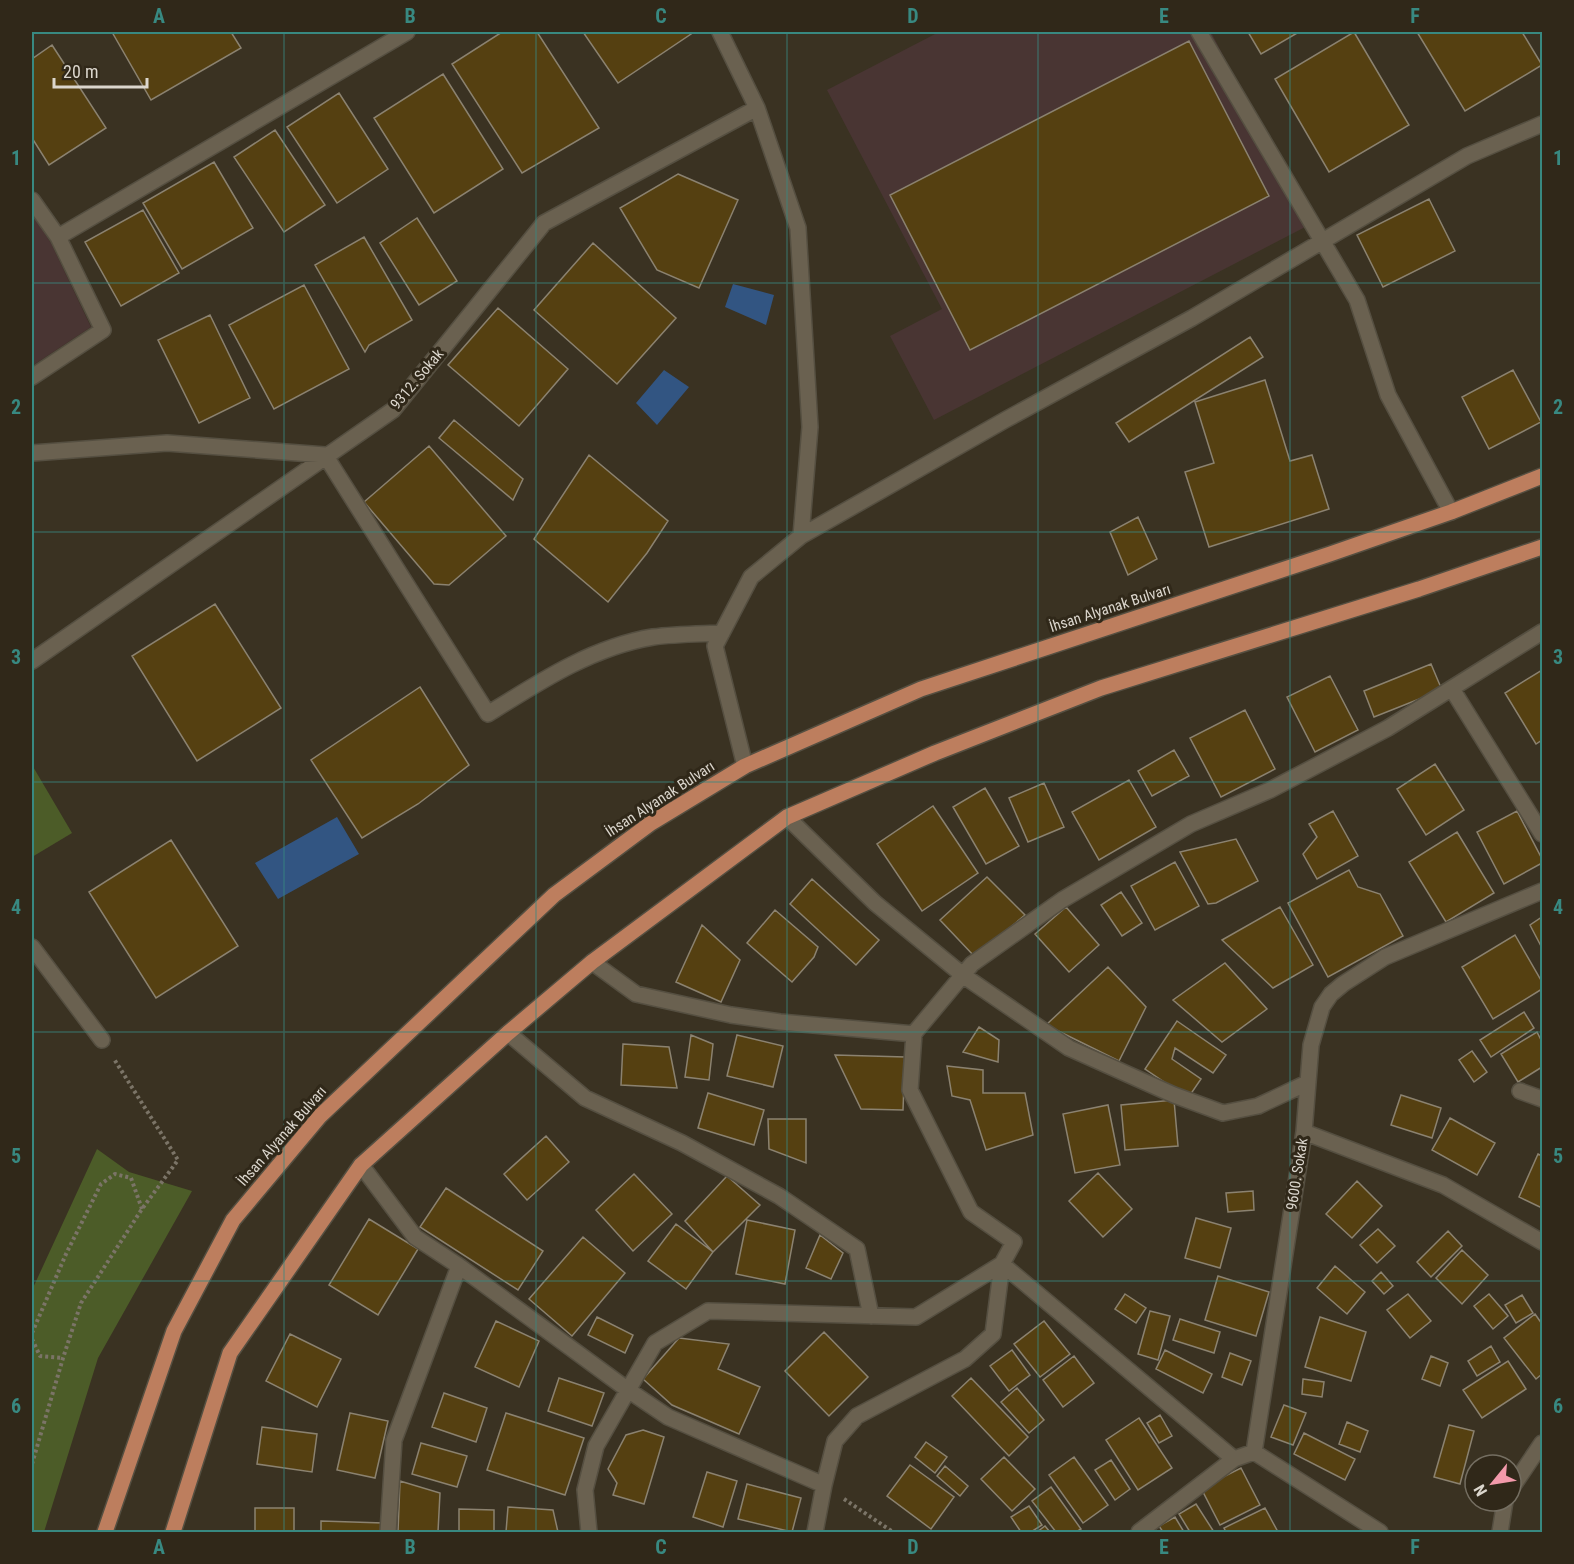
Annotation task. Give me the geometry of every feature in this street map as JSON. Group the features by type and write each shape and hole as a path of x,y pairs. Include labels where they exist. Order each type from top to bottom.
{"main road":[{"name":"İhsan Alyanak Bulvarı","path":"105,1533 174,1331 233,1220 320,1116 554,895 651,823 745,766 921,689 1318,558 1451,512 1542,476"},
{"path":"173,1533 230,1353 361,1165 508,1033 592,962 788,817 935,753 1101,688 1419,589 1542,547"}],"street":[{"path":"58,237 407,32"},
{"path":"720,32 757,108 798,228 810,427 801,536"},
{"path":"1199,32 1357,300 1388,395 1451,512"},
{"name":"9312. Sokak","path":"32,661 325,455 393,410 544,223 757,108"},
{"path":"745,766 715,646 751,577 801,536 1005,420 1192,318 1467,156 1542,124"},
{"path":"32,200 58,237 103,330 32,377"},
{"path":"32,453 167,443 325,455 488,714 549,675 612,647 653,637 722,633"},
{"path":"815,1533 835,1442 856,1416 965,1359 993,1334 1002,1264 1014,1242 971,1212 910,1090 914,1034 964,976 972,963 1062,900 1191,824 1270,790 1388,728 1542,632"},
{"path":"1452,689 1542,834"},
{"path":"788,817 875,903 964,976 1069,1048 1174,1095 1223,1113 1258,1106 1307,1083"},
{"name":"9600. Sokak","path":"1254,1452 1304,1132 1311,1046 1322,1007 1342,984 1385,957 1511,902 1542,891"},
{"path":"32,947 102,1040"},
{"path":"592,962 636,994 760,1020 914,1034"},
{"path":"508,1033 585,1098 682,1143 780,1196 857,1249 871,1316"},
{"path":"1520,1091 1542,1099"},
{"path":"1304,1132 1443,1185 1542,1242"},
{"path":"361,1165 415,1237 459,1266 628,1390 668,1417 824,1485"},
{"path":"589,1533 585,1490 596,1446 655,1342 708,1311 916,1317 1002,1264"},
{"path":"1002,1264 1234,1459"},
{"path":"388,1533 394,1440 459,1266"},
{"path":"1523,1471 1542,1443"},
{"path":"1139,1533 1234,1459 1254,1452 1380,1533"},
{"path":"1500,1533 1503,1513"}],"path":[{"path":"32,1464 81,1304 142,1209 178,1160 102,1040"},
{"path":"32,1334 66,1254 101,1184 115,1174 131,1178 142,1209"},
{"path":"32,1339 40,1356 63,1358"},
{"path":"824,1485 893,1533"}],"shaded area":[{"path":"939,32 1211,32 1311,224 934,420 890,336 942,309 827,90"},
{"path":"32,214 51,243 91,327 32,366"}],"green space":[{"path":"32,765 72,833 32,857"},
{"path":"97,1149 129,1172 192,1191 98,1358 44,1532 32,1532 32,1290"}],"water":[{"path":"733,284 774,295 766,325 725,307"},
{"path":"664,370 689,387 657,425 636,403"},
{"path":"337,817 359,854 278,899 255,863"}],"building":[{"path":"112,32 231,32 241,48 151,100"},
{"path":"502,32 537,32 599,128 522,173 452,64"},
{"path":"583,32 694,32 618,83"},
{"path":"1248,32 1299,32 1261,54"},
{"path":"1354,32 1409,125 1329,172 1275,79"},
{"path":"1417,32 1522,32 1542,65 1465,111"},
{"path":"1189,41 1269,196 970,350 890,195"},
{"path":"52,45 106,128 49,165 32,138 32,59"},
{"path":"443,74 503,169 434,213 374,118"},
{"path":"339,93 388,169 337,203 287,127"},
{"path":"275,130 325,205 284,232 234,157"},
{"path":"214,162 253,228 182,269 143,203"},
{"path":"678,174 738,200 699,288 657,270 620,208"},
{"path":"1429,199 1455,251 1383,287 1357,235"},
{"path":"143,210 179,273 121,306 85,242"},
{"path":"417,218 457,281 419,305 380,243"},
{"path":"364,237 412,320 369,345 365,352 315,265"},
{"path":"593,243 676,318 617,384 534,310"},
{"path":"304,285 349,369 274,409 229,325"},
{"path":"498,308 568,369 519,426 448,365"},
{"path":"210,315 250,398 199,423 158,340"},
{"path":"1250,337 1263,357 1129,442 1116,423"},
{"path":"1513,370 1541,422 1489,449 1462,397"},
{"path":"1265,380 1290,461 1312,455 1329,509 1209,547 1185,472 1214,463 1195,402"},
{"path":"454,420 523,479 513,500 439,438"},
{"path":"429,446 506,536 449,585 434,584 364,502"},
{"path":"589,455 668,521 647,553 608,602 534,539"},
{"path":"1138,517 1157,559 1128,575 1110,532"},
{"path":"215,604 281,708 197,761 132,656"},
{"path":"1431,664 1442,690 1374,717 1364,691"},
{"path":"1542,670 1542,740 1536,744 1505,693"},
{"path":"1330,676 1358,730 1315,752 1287,697"},
{"path":"420,687 469,765 418,804 362,838 311,760"},
{"path":"1245,710 1275,769 1221,797 1190,738"},
{"path":"1174,750 1189,776 1152,796 1138,771"},
{"path":"1435,764 1464,810 1426,835 1397,789"},
{"path":"1129,780 1156,827 1099,860 1072,812"},
{"path":"1044,783 1064,827 1028,842 1009,798"},
{"path":"985,788 1019,846 986,864 953,807"},
{"path":"933,806 978,873 922,911 877,844"},
{"path":"1333,811 1358,856 1317,879 1303,854 1317,837 1309,824"},
{"path":"1517,811 1542,863 1504,884 1477,832"},
{"path":"1457,832 1494,893 1446,922 1409,862"},
{"path":"1236,839 1258,881 1216,903 1208,904 1180,852"},
{"path":"171,840 238,946 156,998 89,892"},
{"path":"1175,862 1199,906 1155,930 1131,886"},
{"path":"1349,870 1358,887 1380,894 1403,936 1328,977 1288,903"},
{"path":"987,877 1025,915 975,957 940,920"},
{"path":"812,879 879,940 856,965 790,904"},
{"path":"1121,892 1142,923 1122,936 1101,905"},
{"path":"1066,907 1099,945 1069,972 1035,934"},
{"path":"1280,907 1313,965 1273,988 1222,940"},
{"path":"775,910 818,947 814,957 792,982 747,943"},
{"path":"1542,917 1542,948 1530,925"},
{"path":"702,925 740,960 721,1002 676,982"},
{"path":"1515,935 1542,982 1542,989 1493,1019 1462,967"},
{"path":"1225,963 1267,1009 1222,1042 1173,1000"},
{"path":"1108,967 1146,1007 1119,1061 1046,1025"},
{"path":"1524,1012 1534,1028 1491,1057 1480,1040"},
{"path":"1177,1021 1226,1055 1213,1073 1175,1048 1172,1059 1201,1079 1188,1098 1145,1069"},
{"path":"979,1027 999,1040 998,1062 963,1052"},
{"path":"1537,1032 1542,1042 1542,1067 1518,1082 1501,1054"},
{"path":"691,1035 713,1044 709,1080 685,1077"},
{"path":"737,1035 783,1046 773,1087 727,1076"},
{"path":"623,1044 669,1047 677,1088 621,1085"},
{"path":"1472,1051 1487,1072 1474,1082 1459,1060"},
{"path":"835,1055 905,1057 903,1110 861,1109"},
{"path":"947,1066 983,1070 983,1093 1025,1093 1033,1135 986,1150 970,1100 952,1096"},
{"path":"708,1093 764,1110 754,1145 698,1128"},
{"path":"1401,1095 1441,1108 1432,1138 1391,1125"},
{"path":"1174,1100 1178,1146 1125,1150 1121,1105"},
{"path":"1108,1105 1120,1165 1075,1173 1063,1114"},
{"path":"1450,1118 1495,1143 1477,1175 1432,1150"},
{"path":"768,1119 806,1119 806,1163 769,1149"},
{"path":"546,1136 569,1162 527,1200 504,1174"},
{"path":"1538,1154 1542,1156 1542,1208 1519,1197"},
{"path":"1098,1173 1132,1209 1103,1237 1069,1201"},
{"path":"634,1174 672,1214 633,1251 596,1210"},
{"path":"727,1176 760,1205 713,1252 685,1221"},
{"path":"1357,1181 1382,1206 1352,1238 1326,1214"},
{"path":"446,1188 543,1251 518,1290 420,1227"},
{"path":"1253,1191 1254,1210 1228,1212 1226,1193"},
{"path":"1196,1218 1231,1228 1220,1268 1185,1258"},
{"path":"369,1219 418,1249 378,1315 329,1285"},
{"path":"747,1220 795,1230 785,1284 736,1274"},
{"path":"676,1224 713,1252 686,1289 648,1261"},
{"path":"1378,1229 1395,1246 1377,1263 1360,1245"},
{"path":"1448,1231 1462,1246 1431,1277 1417,1262"},
{"path":"820,1235 843,1253 831,1279 806,1268"},
{"path":"583,1237 625,1273 572,1336 529,1299"},
{"path":"1462,1250 1488,1275 1462,1304 1436,1278"},
{"path":"1335,1266 1365,1292 1347,1314 1317,1288"},
{"path":"1381,1272 1393,1286 1384,1294 1372,1281"},
{"path":"1218,1276 1269,1292 1256,1336 1205,1320"},
{"path":"1125,1294 1146,1308 1136,1323 1115,1309"},
{"path":"1408,1294 1431,1321 1410,1338 1387,1310"},
{"path":"1489,1294 1508,1316 1493,1329 1474,1306"},
{"path":"1522,1295 1533,1313 1516,1323 1505,1305"},
{"path":"1150,1311 1170,1316 1158,1360 1138,1354"},
{"path":"1535,1314 1542,1324 1542,1374 1536,1379 1504,1338"},
{"path":"597,1317 633,1335 625,1353 588,1335"},
{"path":"1320,1317 1366,1332 1351,1381 1305,1367"},
{"path":"1180,1319 1220,1332 1214,1353 1173,1340"},
{"path":"496,1321 539,1341 519,1387 475,1367"},
{"path":"1044,1321 1070,1354 1040,1377 1014,1344"},
{"path":"824,1332 868,1377 829,1416 785,1371"},
{"path":"290,1334 341,1359 317,1407 266,1381"},
{"path":"679,1338 729,1344 718,1369 760,1387 739,1434 672,1405 643,1379"},
{"path":"1491,1346 1500,1362 1477,1376 1468,1361"},
{"path":"1012,1350 1030,1375 1009,1391 990,1366"},
{"path":"1165,1350 1212,1374 1203,1393 1156,1369"},
{"path":"1230,1353 1251,1361 1242,1385 1222,1377"},
{"path":"1074,1356 1094,1383 1063,1407 1043,1380"},
{"path":"1431,1356 1448,1363 1440,1386 1422,1379"},
{"path":"1508,1361 1526,1389 1482,1418 1463,1390"},
{"path":"559,1378 604,1393 592,1426 548,1411"},
{"path":"971,1378 1028,1437 1009,1456 952,1396"},
{"path":"1303,1379 1324,1382 1322,1397 1302,1394"},
{"path":"1017,1388 1044,1420 1029,1433 1001,1402"},
{"path":"444,1393 487,1408 476,1442 432,1427"},
{"path":"1284,1405 1306,1413 1293,1445 1271,1437"},
{"path":"350,1413 388,1421 375,1478 337,1470"},
{"path":"506,1413 584,1438 565,1495 487,1470"},
{"path":"1160,1415 1172,1436 1159,1443 1147,1423"},
{"path":"1139,1418 1172,1468 1138,1490 1106,1440"},
{"path":"1347,1422 1368,1431 1360,1452 1339,1444"},
{"path":"1449,1425 1474,1431 1468,1453 1463,1453 1463,1473 1460,1484 1434,1477"},
{"path":"262,1427 317,1434 312,1472 257,1464"},
{"path":"643,1430 664,1437 644,1504 613,1495 617,1483 608,1469 626,1435"},
{"path":"1304,1433 1355,1459 1345,1480 1294,1454"},
{"path":"926,1442 947,1457 935,1473 915,1457"},
{"path":"421,1443 467,1456 457,1487 412,1474"},
{"path":"1004,1457 1035,1489 1012,1511 981,1479"},
{"path":"1074,1457 1108,1505 1083,1523 1049,1475"},
{"path":"1111,1460 1130,1489 1115,1500 1095,1470"},
{"path":"910,1465 954,1497 931,1529 887,1496"},
{"path":"945,1466 968,1486 960,1496 937,1476"},
{"path":"1241,1468 1260,1505 1220,1525 1201,1488"},
{"path":"707,1472 737,1481 723,1527 693,1517"},
{"path":"400,1481 440,1493 438,1532 398,1532"},
{"path":"747,1484 801,1498 792,1532 738,1519"},
{"path":"1051,1487 1081,1529 1076,1532 1056,1532 1032,1501"},
{"path":"1196,1504 1214,1532 1190,1532 1179,1514"},
{"path":"1029,1506 1042,1525 1031,1532 1021,1532 1011,1517"},
{"path":"508,1507 553,1510 558,1532 506,1532"},
{"path":"255,1508 294,1508 294,1532 255,1532"},
{"path":"1265,1508 1278,1532 1226,1532 1224,1528"},
{"path":"459,1509 494,1510 494,1532 459,1532"},
{"path":"1175,1517 1184,1532 1163,1532 1159,1526"},
{"path":"321,1521 383,1523 382,1532 321,1532"},
{"path":"1045,1526 1050,1532 1037,1532"}]}
